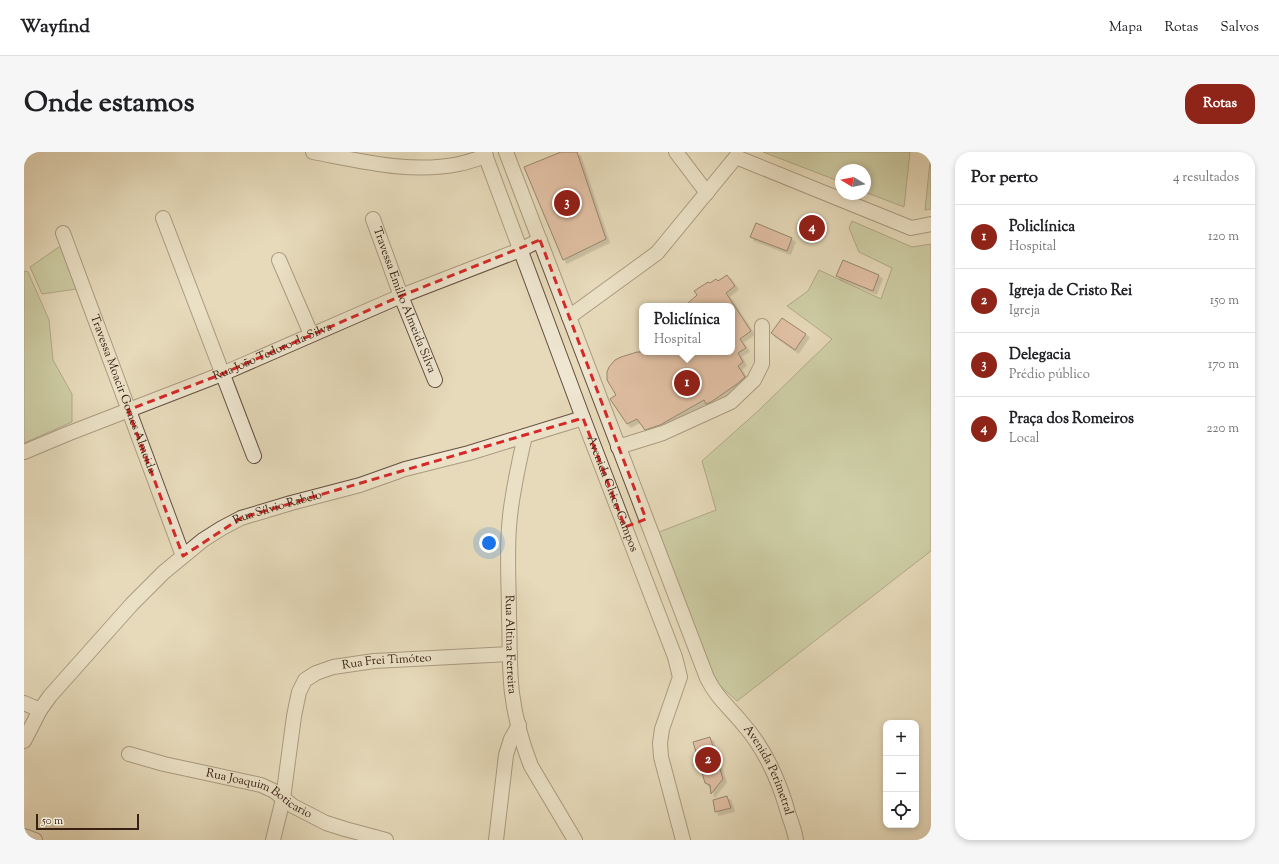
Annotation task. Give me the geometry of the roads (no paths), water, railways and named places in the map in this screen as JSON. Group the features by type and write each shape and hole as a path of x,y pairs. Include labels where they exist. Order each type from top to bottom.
{"street":[{"path":"313,152 365,162 398,166 433,167 458,164 485,154"},
{"name":"Avenida Chico Campos","path":"506,152 707,678 713,691 727,707"},
{"path":"676,152 707,193"},
{"name":"Avenida Chico Campos","path":"485,154 679,670 680,677 662,729 660,743 661,757 683,840"},
{"path":"569,317 656,253 736,157 911,228 931,224"},
{"path":"163,218 254,456"},
{"name":"Travessa Emilio Almeida Silva","path":"373,219 401,296 435,380"},
{"name":"Travessa Moacir Gomes Almeida","path":"63,234 183,556"},
{"name":"Rua João Tedoro da Silva","path":"24,452 222,374 401,296 520,250 540,240"},
{"path":"279,260 311,334"},
{"path":"618,447 663,433 731,402 754,380 762,364 762,326"},
{"name":"Rua Sílvio Rabelo","path":"24,741 40,710 132,604 164,572 203,540 222,528 241,518 360,485 405,469 525,436 583,418"},
{"name":"Rua Altina Ferreira","path":"525,436 514,487 510,517 508,566 512,693 518,725 532,766 575,840"},
{"path":"625,528 646,519"},
{"name":"Rua Frei Timóteo","path":"273,840 283,799 294,716 299,692 305,680 316,672 333,667 374,661 510,654"},
{"path":"24,703 40,710"},
{"name":"Avenida Perimetral","path":"727,707 744,724 762,749 777,778 796,840"},
{"path":"496,840 506,755 511,739 518,725"},
{"name":"Rua Joaquim Boticario","path":"129,754 164,764 261,785 274,791 293,806 326,823 386,840"},
{"path":"24,836 35,840"}],"place":[{"name":"Delegacia","path":"567,203"},
{"name":"Praça dos Romeiros","path":"812,228"},
{"name":"Policlínica","path":"687,383"},
{"name":"Igreja de Cristo Rei","path":"708,760"}]}
